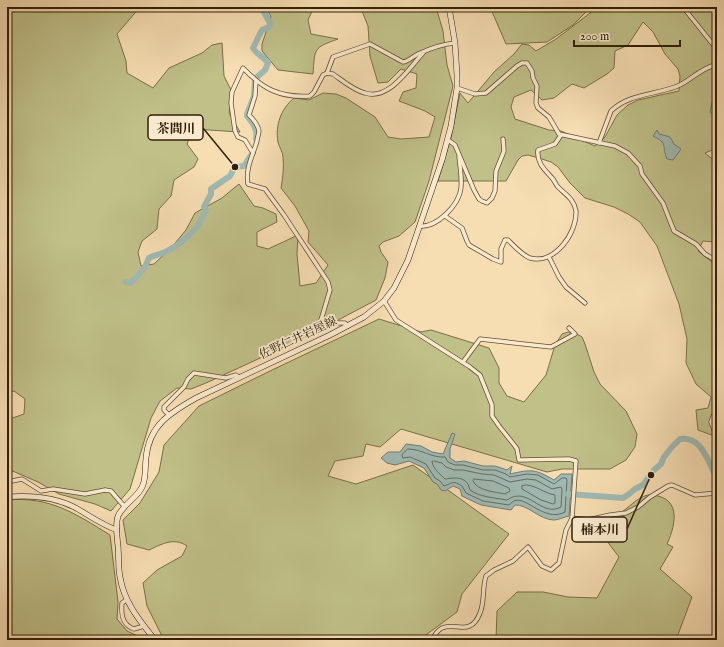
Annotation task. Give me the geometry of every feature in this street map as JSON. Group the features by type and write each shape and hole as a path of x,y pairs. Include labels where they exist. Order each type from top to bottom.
{"main road":[{"name":"佐野仁井岩屋線","path":"155,640 133,613 126,600 119,575 117,530 118,516 124,506 135,497 143,486 146,472 146,458 151,437 159,424 169,415 196,398 348,326 364,317 384,301 394,288 406,267 448,140 451,126 457,88 455,43 449,7"}],"street":[{"path":"599,143 611,111 614,108 639,96 675,87 684,83 701,71 716,66 715,47 683,7"},
{"path":"252,152 245,140 238,137 235,131 231,103 232,92 243,68 255,80 274,92 310,96 314,92 321,77 326,73 333,57 370,44 404,62 408,62 419,54 443,44 455,43"},
{"path":"326,73 333,74 353,88 365,93 378,95 404,76 423,53"},
{"path":"457,88 475,94 486,93 517,66 522,63 526,63 532,71 538,89 536,103 538,108 549,117 556,129 561,134 615,146 628,153 640,166 642,174 666,208 670,224 674,231 696,244 705,254 717,261"},
{"path":"255,80 256,96 249,115 254,121 259,132 246,176 248,184 265,189 328,282 330,290 321,320 324,323 345,323 348,326"},
{"path":"445,216 462,228 470,245 493,259 501,262 501,249 505,240 508,240 527,257 542,259 549,257 565,242 572,228 576,212 573,201 542,168 538,154 538,150 555,144 561,134"},
{"path":"448,140 455,145 479,199 487,202 492,198 494,191 496,171 504,151 503,139"},
{"path":"419,226 425,227 445,216 456,202 461,188 458,154"},
{"path":"549,257 562,282 585,303"},
{"path":"384,301 396,320 463,362 480,376 492,405 492,416 515,446 519,460 569,459 576,461 572,518 566,530 559,563 555,568 551,570 542,566 528,547 513,561 494,570 486,576 483,602 480,614 476,620 465,628 449,627 441,629 432,640"},
{"path":"463,362 480,339 551,347 575,334 569,328"},
{"path":"169,415 164,410 164,407 184,387 188,379 194,373 226,378 236,375 239,377"},
{"path":"717,414 713,416 711,422 717,437"},
{"path":"7,482 22,479 41,491 53,489 85,494 105,490 111,491 124,506"},
{"path":"572,518 588,520 626,513 638,507 650,497 668,486 672,485 695,495 717,493"},
{"path":"7,497 35,496 62,502 117,530"},
{"path":"126,600 122,603 121,612 125,623 134,629 144,626"},
{"path":"712,640 714,636 717,636"}],"green space":[{"path":"7,7 140,7 117,34 126,61 127,73 153,88 169,68 202,53 212,45 222,43 224,76 232,92 229,113 240,132 193,129 187,144 198,159 194,167 174,180 171,196 159,209 157,229 142,241 138,252 141,266 154,264 171,248 186,230 195,213 222,198 239,184 254,206 276,214 277,222 257,232 257,246 268,249 298,235 297,254 300,286 316,283 328,265 308,242 309,231 295,206 281,188 283,161 278,142 277,130 282,112 289,102 294,98 309,100 323,93 336,94 346,98 375,117 388,137 401,139 429,137 435,117 425,111 399,101 403,92 416,88 417,74 401,69 388,82 378,83 370,56 368,26 362,11 336,7 436,7 443,31 447,65 453,86 429,181 415,222 399,236 383,242 379,246 388,262 385,278 376,300 308,336 206,383 191,389 177,388 160,401 151,418 130,489 111,511 95,504 59,494 38,482 8,469 7,420 24,414 25,399 14,391 7,393"},
{"path":"266,7 314,7 308,20 311,34 338,39 320,47 317,50 314,59 313,74 278,70 262,51 262,44 271,17"},
{"path":"490,7 591,7 573,25 547,42 506,44"},
{"path":"598,7 717,7 717,148 705,153 717,163 717,242 703,241 698,251 717,266 717,437 698,430 696,410 708,408 711,397 696,384 686,363 687,339 679,304 657,246 640,222 614,207 585,198 570,183 558,167 551,162 528,155 522,156 518,160 506,181 438,181 451,138 460,93 468,103 494,72 514,54 522,44 529,45 536,51 556,39","holes":["643,22 653,32 665,54 678,69 680,76 679,91 638,100 628,105 617,115 605,137 595,146 561,131 549,130 515,119 511,107 514,97 531,90 542,100 554,98 572,84 584,88 614,68 615,51 628,45"]},
{"path":"379,319 421,332 431,330 489,348 499,368 499,383 507,396 524,402 546,375 555,345 562,334 568,332 577,334 582,337 594,372 600,384 626,411 637,434 635,447 626,460 610,469 562,469 547,472 401,429 380,447 366,444 363,456 335,461 328,476 356,484 413,465 509,534 462,594 457,612 419,640 164,640 147,606 143,583 157,570 182,556 187,546 182,543 168,542 149,550 127,544 123,520 140,503 159,472 164,445 199,406"},
{"path":"643,496 659,496 666,500 674,511 673,527 667,544 673,547 660,569 692,597 676,640 496,640 497,611 517,592 543,592 568,597 597,598 619,557 600,532 590,523 615,516"},
{"path":"22,499 36,501 62,508 86,520 110,535 118,602 117,619 127,631 146,640 7,640 7,500"}],"water":[{"path":"713,98 717,99 717,122 715,117 710,112"},
{"path":"657,130 659,134 670,137 674,144 681,149 673,160 667,159 663,143 653,136"},
{"path":"452,433 455,434 450,449 450,458 456,462 464,461 483,466 495,466 507,470 512,466 510,474 523,471 533,471 554,480 561,474 572,474 569,516 554,520 544,518 520,505 515,505 511,510 481,505 462,496 460,489 453,486 445,491 441,490 437,484 433,482 424,468 409,461 395,465 387,463 381,458 388,452 400,452 406,444 421,446 432,452 443,454"}],"waterway":[{"path":"256,139 256,130 247,114 254,96 255,79 265,70 268,63 253,48 262,30 269,27 270,23 261,7"},
{"path":"126,282 131,283 144,269 149,258 165,252 175,246 197,227 206,211 204,207 211,194 211,189 230,176 235,167 244,166 253,152"},
{"path":"568,494 623,498 643,485 654,470 661,464 671,448 680,439 688,439 699,446 717,477"}],"place":[{"name":"茶間川","path":"235,167"},
{"name":"楠本川","path":"651,475"}]}
